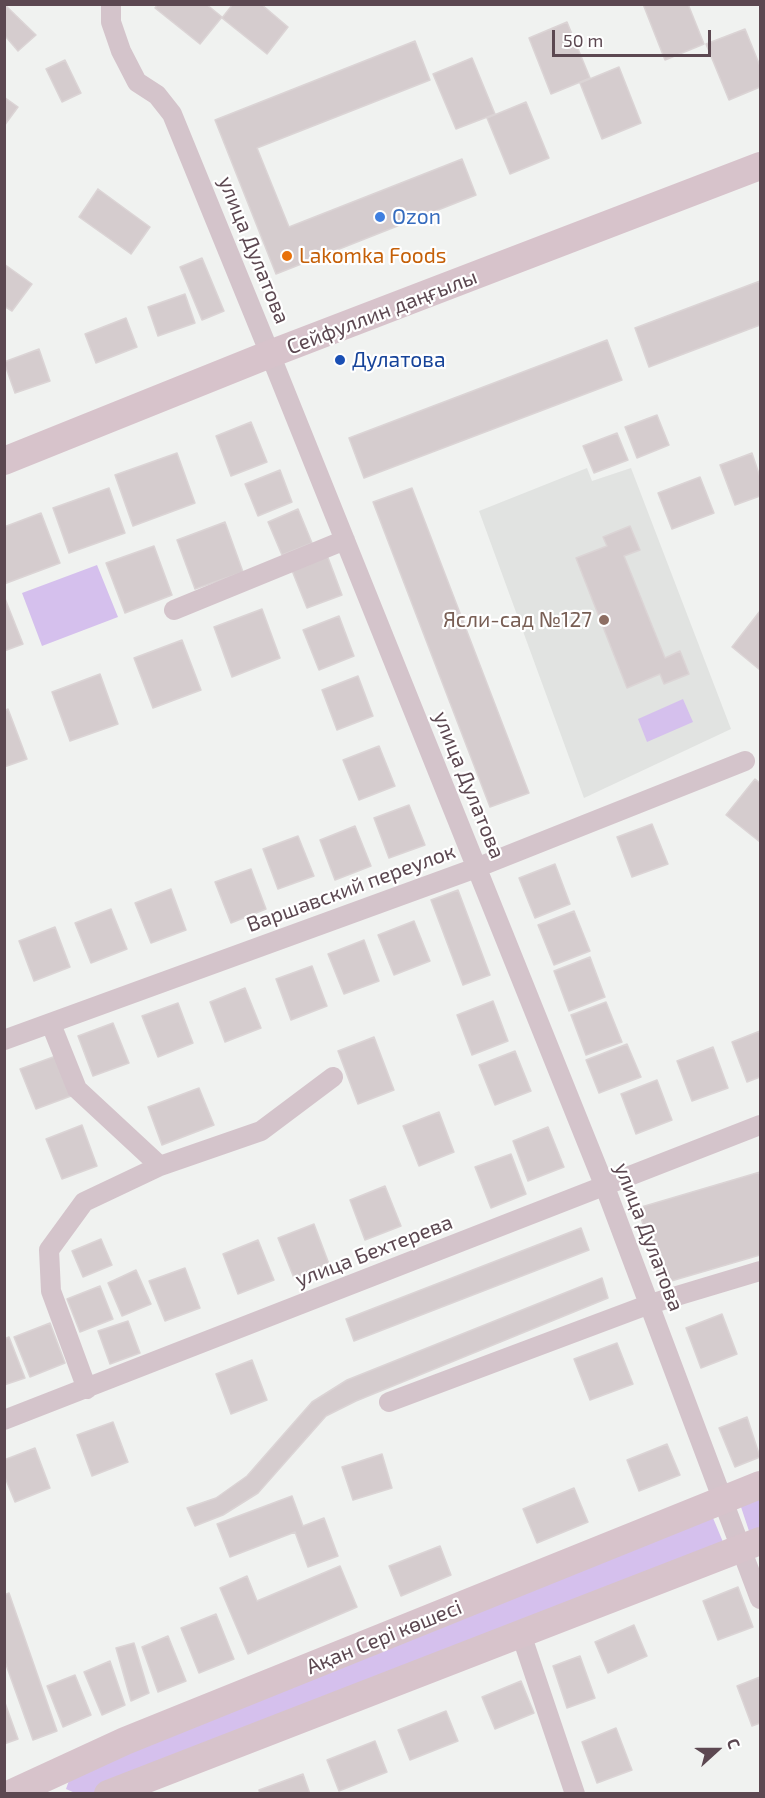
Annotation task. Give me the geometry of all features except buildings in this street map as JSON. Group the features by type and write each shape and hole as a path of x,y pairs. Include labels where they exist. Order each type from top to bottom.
{"street":[{"name":"улица Дулатова","path":"111,4 111,22 121,51 137,82 157,95 172,114 270,354 605,1187 723,1500 751,1545 760,1599"},
{"name":"Сейфуллин даңғылы","path":"4,461 270,354 760,166"},
{"path":"174,610 345,540"},
{"name":"Варшавский переулок","path":"4,1040 476,868 745,761"},
{"path":"51,1024 77,1089 160,1166"},
{"path":"87,1389 51,1291 48,1250 84,1202 160,1166 261,1131 333,1077"},
{"name":"улица Бехтерева","path":"4,1420 760,1125"},
{"path":"389,1402 650,1304 760,1271"},
{"name":"Ақан Сері көшесі","path":"10,1794 46,1785 125,1741 760,1485"},
{"path":"108,1794 751,1545"},
{"path":"521,1634 575,1794"}],"shaded area":[{"name":"Ясли-сад №127","path":"587,468 592,481 631,468 731,729 584,798 479,511"},
{"path":"97,565 118,617 42,646 22,593"},
{"path":"683,699 693,722 647,742 638,719"},
{"path":"760,1495 760,1530 750,1534 740,1504"},
{"path":"708,1506 728,1554 108,1793 75,1793 66,1789 75,1763"}],"place":[{"name":"Ozon","path":"380,217"},
{"name":"Lakomka Foods","path":"287,256"},
{"name":"Дулатова","path":"340,360"},
{"name":"Ясли-сад №127","path":"604,620"}]}
